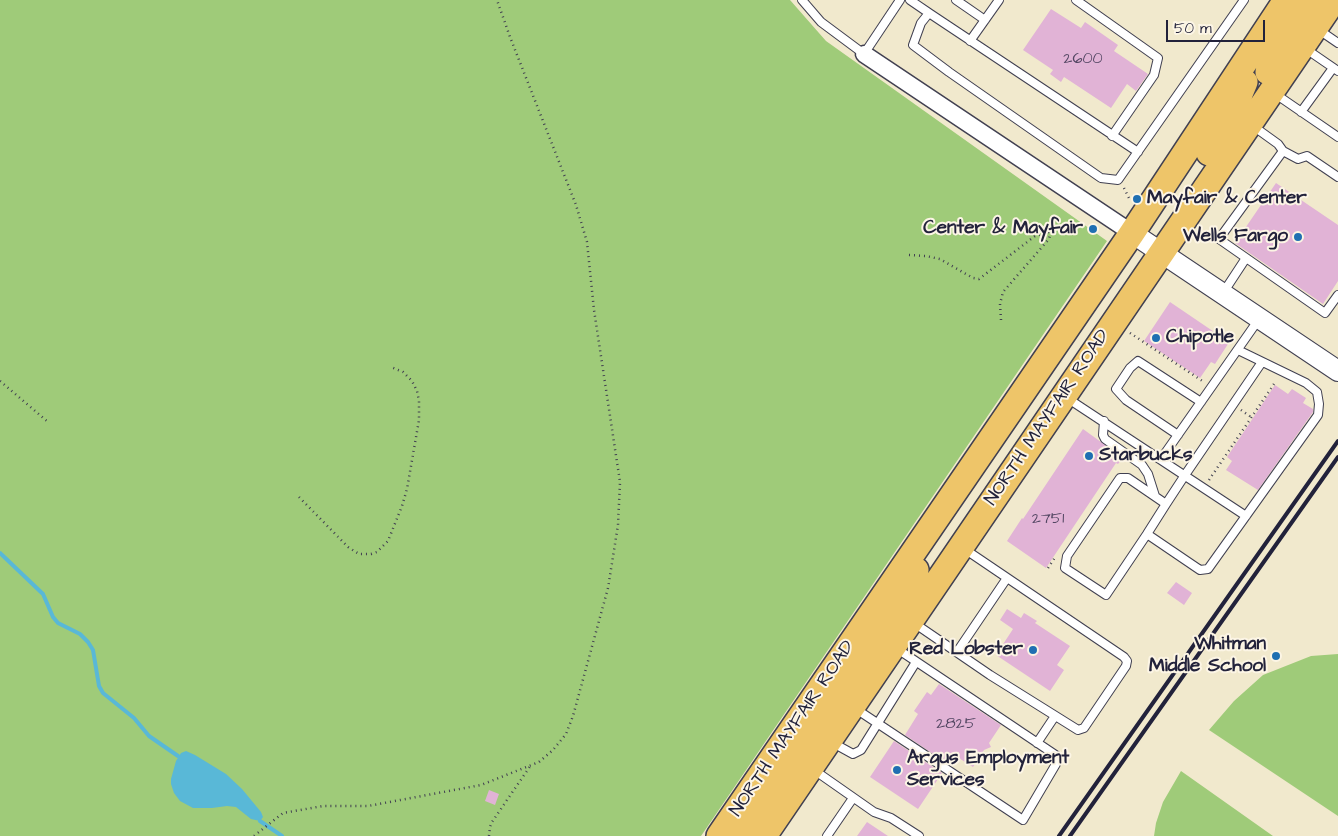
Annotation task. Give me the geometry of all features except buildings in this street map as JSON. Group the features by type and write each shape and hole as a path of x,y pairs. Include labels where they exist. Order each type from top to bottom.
{"main road":[{"name":"NORTH MAYFAIR ROAD","path":"719,836 1132,233 1286,0"},
{"path":"1234,145 1280,49 1312,0"},
{"name":"NORTH MAYFAIR ROAD","path":"764,836 1249,123 1269,89 1334,0"},
{"path":"1160,253 1159,236 1162,224 1228,123 1269,26"},
{"path":"910,621 946,540 959,516 1130,270 1136,255 1136,246 1132,233"},
{"path":"852,706 847,696 848,684 852,674 901,602 941,512"},
{"path":"744,836 769,794 821,720 826,710 827,699 822,686"}],"street":[{"path":"864,54 1338,371"}],"lane":[{"path":"802,0 820,22 864,54 900,0"},
{"path":"910,0 1138,152"},
{"path":"956,0 985,20"},
{"path":"970,41 998,0"},
{"path":"1076,0 1158,58 1154,75 1112,136"},
{"path":"929,13 921,23 913,45 1101,178 1118,180 1244,0"},
{"path":"1308,37 1338,43"},
{"path":"1301,112 1335,69 1308,37"},
{"path":"1269,89 1338,137"},
{"path":"1249,123 1278,144 1283,151 1298,159 1307,156 1338,177"},
{"path":"1283,151 1219,239 1325,313 1338,295"},
{"path":"1222,294 1246,258"},
{"path":"1162,459 1259,319"},
{"path":"1146,534 1200,570 1208,569 1318,415 1319,404 1316,392 1306,383 1238,350"},
{"path":"1178,435 1126,400 1116,389 1130,368 1138,361 1201,402"},
{"path":"1166,504 1128,478 1120,478 1067,556 1065,568 1106,595 1166,504 1184,475 1262,362"},
{"path":"1063,395 1246,516"},
{"path":"1104,421 1103,435 1105,439 1142,465 1148,474 1155,496"},
{"path":"910,621 1078,730 1084,728 1126,666 1127,661 1124,657 960,547"},
{"path":"957,652 1007,578"},
{"path":"852,706 1023,820 1058,760 1057,756 893,646"},
{"path":"828,741 853,754 862,750 916,662"},
{"path":"1037,743 1055,716"},
{"path":"810,767 874,812 891,818 919,836"},
{"path":"826,836 853,798"}],"path":[{"path":"254,836 283,813 323,806 368,806 481,785 539,762 553,750 566,734 573,716 608,588 618,525 620,482 594,310 587,242 576,205 497,0"},
{"path":"910,255 940,259 973,278 979,279 1035,236 1048,232 1049,239 1003,292 1000,304 1001,320"},
{"path":"1128,332 1204,382 1208,376"},
{"path":"299,496 348,547 360,554 377,552 388,541 407,489 419,420 417,390 412,381 403,372 391,366"},
{"path":"0,381 48,422"},
{"path":"1202,475 1209,480 1274,384"},
{"path":"1240,410 1251,417"},
{"path":"489,836 492,822 531,765"}],"green space":[{"path":"0,0 790,0 826,41 1107,241 701,836 0,836"},
{"path":"1338,654 1338,816 1209,730 1234,701 1263,675 1311,656"},
{"path":"1181,771 1273,836 1154,836 1163,802"}],"water":[{"path":"186,751 226,774 242,789 261,812 263,817 260,821 251,819 236,807 193,808 180,801 174,793 171,779 176,761 181,753"}],"waterway":[{"path":"0,553 43,594 53,617 58,623 80,634 88,642 93,650 99,686 103,693 134,718 149,736 178,756"},
{"path":"260,821 282,836"}],"railway":[{"path":"1059,836 1338,441"},
{"path":"1070,836 1338,457"}],"place":[{"name":"Mayfair & Center","path":"1137,199"},
{"name":"Center & Mayfair","path":"1093,229"},
{"name":"Wells Fargo","path":"1298,237"},
{"name":"Chipotle","path":"1156,338"},
{"name":"Starbucks","path":"1089,456"},
{"name":"Red Lobster","path":"1033,650"},
{"name":"Whitman Middle School","path":"1276,656"},
{"name":"Argus Employment Services","path":"897,770"}]}
